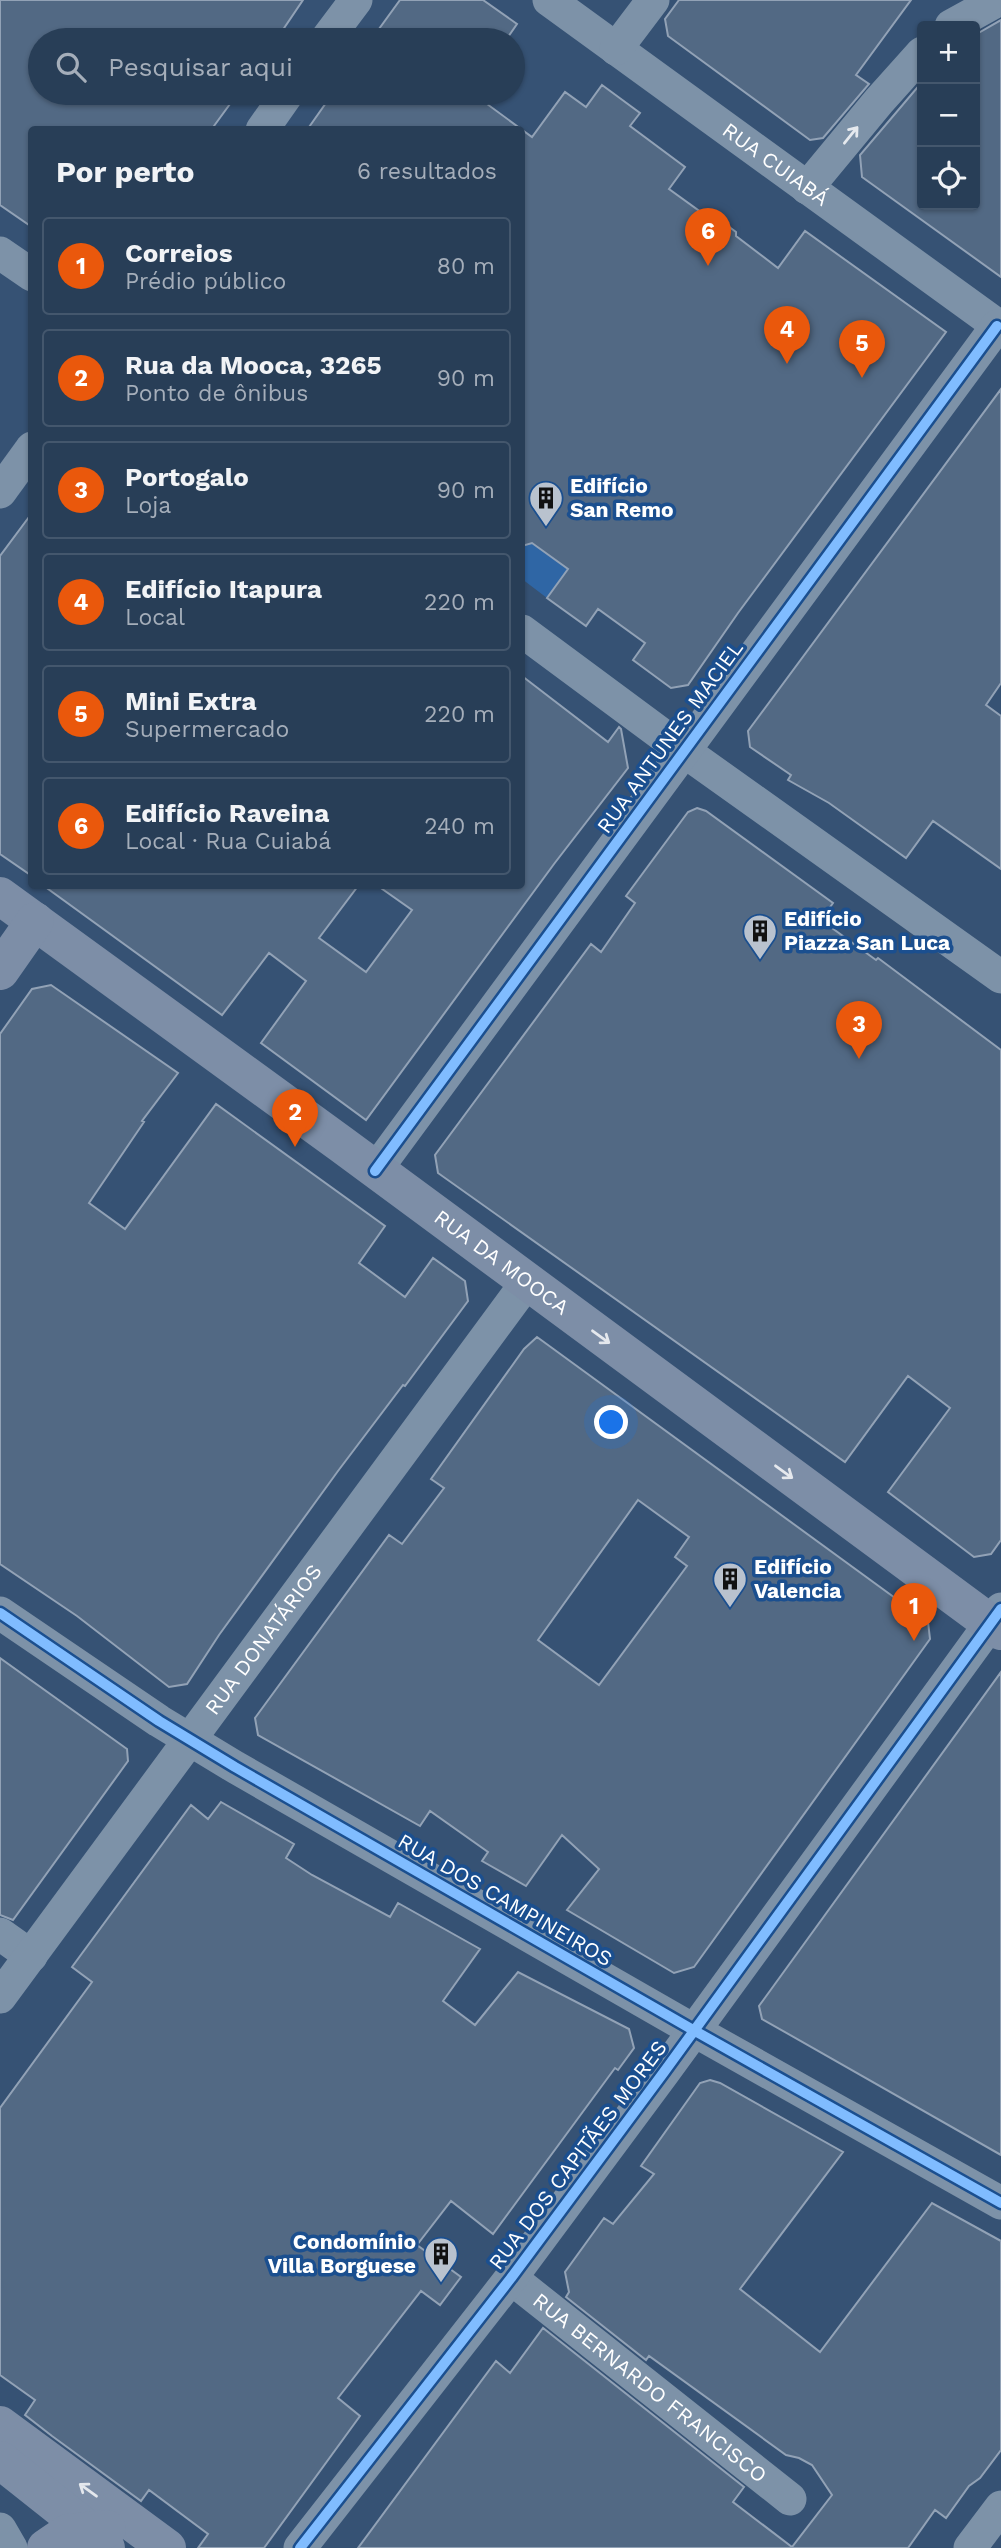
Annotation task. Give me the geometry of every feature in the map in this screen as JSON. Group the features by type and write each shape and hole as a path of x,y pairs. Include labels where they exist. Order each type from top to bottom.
{"main road":[{"name":"RUA DA MOOCA","path":"0,896 527,1282 998,1621"},
{"path":"0,971 35,921"},
{"path":"0,2425 165,2546"},
{"path":"0,2460 96,2539"},
{"path":"96,2539 106,2528 165,2546"},
{"path":"46,2548 68,2533 96,2539"}],"street":[{"path":"335,28 356,0"},
{"name":"RUA CUIABÁ","path":"549,0 999,327"},
{"path":"616,49 653,0"},
{"path":"960,21 998,0"},
{"path":"807,188 917,59"},
{"path":"265,126 280,105"},
{"path":"0,253 28,272"},
{"name":"RUA ANTUNES MACIEL","path":"375,1171 999,327"},
{"path":"0,492 28,454"},
{"path":"525,633 684,751 1001,977"},
{"name":"RUA DONATÁRIOS","path":"0,1997 527,1282"},
{"name":"RUA DOS CAMPINEIROS","path":"0,1613 190,1740 695,2031 1001,2203"},
{"name":"RUA DOS CAPITÃES MORES","path":"300,2548 511,2278 998,1621"},
{"path":"0,1934 31,1956"},
{"name":"RUA BERNARDO FRANCISCO","path":"511,2278 790,2499"},
{"path":"970,2548 1001,2507"},
{"path":"0,2529 11,2548"}],"shaded area":[{"path":"525,543 578,555 547,598 525,581"}],"building":[{"path":"0,0 303,0 284,28 28,28 28,105 229,105 214,126 28,126 28,224 0,205"},
{"path":"400,0 483,0 517,24 514,28 380,28"},
{"path":"679,0 911,0 856,75 869,84 823,138 810,140 668,36 665,19"},
{"path":"1001,20 1001,277 862,177 860,155 917,88 917,210 980,210 980,32"},
{"path":"602,85 640,113 630,126 685,167 669,189 712,220 717,218 778,268 805,231 946,332 738,613 688,685 671,688 633,660 645,643 598,609 586,626 547,598 568,569 532,543 525,545 525,132 532,137 565,92 586,107"},
{"path":"325,105 488,105 517,126 310,126"},
{"path":"1001,389 1001,683 986,705 1001,716 1001,869 933,821 906,858 829,803 788,780 791,775 750,747 748,731"},
{"path":"28,518 28,873 0,854 0,556"},
{"path":"525,678 608,742 619,727 621,729 628,768 366,1120 261,1043 306,981 269,953 222,1015 48,889 356,889 319,938 366,972 412,910 382,889 525,889"},
{"path":"697,808 706,811 833,903 821,920 876,960 878,958 1001,1050 1001,1540 991,1554 974,1557 888,1492 950,1408 908,1376 845,1462 438,1173 435,1155 591,944 601,952 635,903 626,896 688,812"},
{"path":"51,985 178,1073 142,1121 144,1122 89,1203 125,1229 216,1104 385,1226 359,1263 405,1297 433,1258 465,1281 468,1301 338,1471 219,1635 187,1684 169,1687 77,1616 0,1564 0,1034 32,989"},
{"path":"537,1337 928,1622 930,1639 694,1967 674,1973 567,1910 599,1869 562,1835 526,1886 482,1861 488,1852 430,1811 420,1826 258,1735 255,1718 389,1535 402,1544 444,1488 431,1479 524,1349","holes":["638,1500 689,1537 675,1557 687,1566 599,1685 538,1640"]},
{"path":"0,1658 127,1749 128,1761 13,1920 0,1915"},
{"path":"1001,1672 1001,2155 762,2019 759,2006"},
{"path":"221,1802 294,1844 286,1858 312,1875 390,1917 398,1903 480,1949 443,2001 475,2025 518,1972 629,2029 634,2048 618,2070 615,2068 493,2234 451,2201 417,2245 461,2277 440,2305 421,2291 338,2398 360,2416 264,2548 198,2548 208,2534 149,2490 141,2501 52,2436 25,2415 35,2400 0,2375 0,2108 92,1982 72,1967 191,1805 208,1819"},
{"path":"710,2080 720,2083 843,2152 740,2289 820,2352 932,2203 1001,2241 1001,2450 980,2478 969,2486 946,2518 935,2510 908,2548 358,2548 496,2361 510,2373 543,2328 744,2487 733,2502 792,2547 832,2495 812,2465 786,2455 649,2356 646,2360 566,2297 569,2292 565,2272 604,2218 613,2224 654,2174 641,2166 700,2083"}],"cycle path":[{"path":"375,1171 997,326"},
{"path":"300,2548 511,2278 1001,1609"},
{"path":"0,1613 159,1721 235,1767 1001,2203"}],"place":[{"name":"Edifício Raveina","path":"708,266"},
{"name":"Edifício Itapura","path":"787,364"},
{"name":"Mini Extra","path":"862,378"},
{"name":"Edifício San Remo","path":"546,528"},
{"name":"Edifício Piazza San Luca","path":"760,961"},
{"name":"Portogalo","path":"859,1059"},
{"name":"Rua da Mooca, 3265","path":"295,1147"},
{"name":"Edifício Valencia","path":"730,1609"},
{"name":"Correios","path":"914,1641"},
{"name":"Condomínio Villa Borguese","path":"441,2284"}]}
